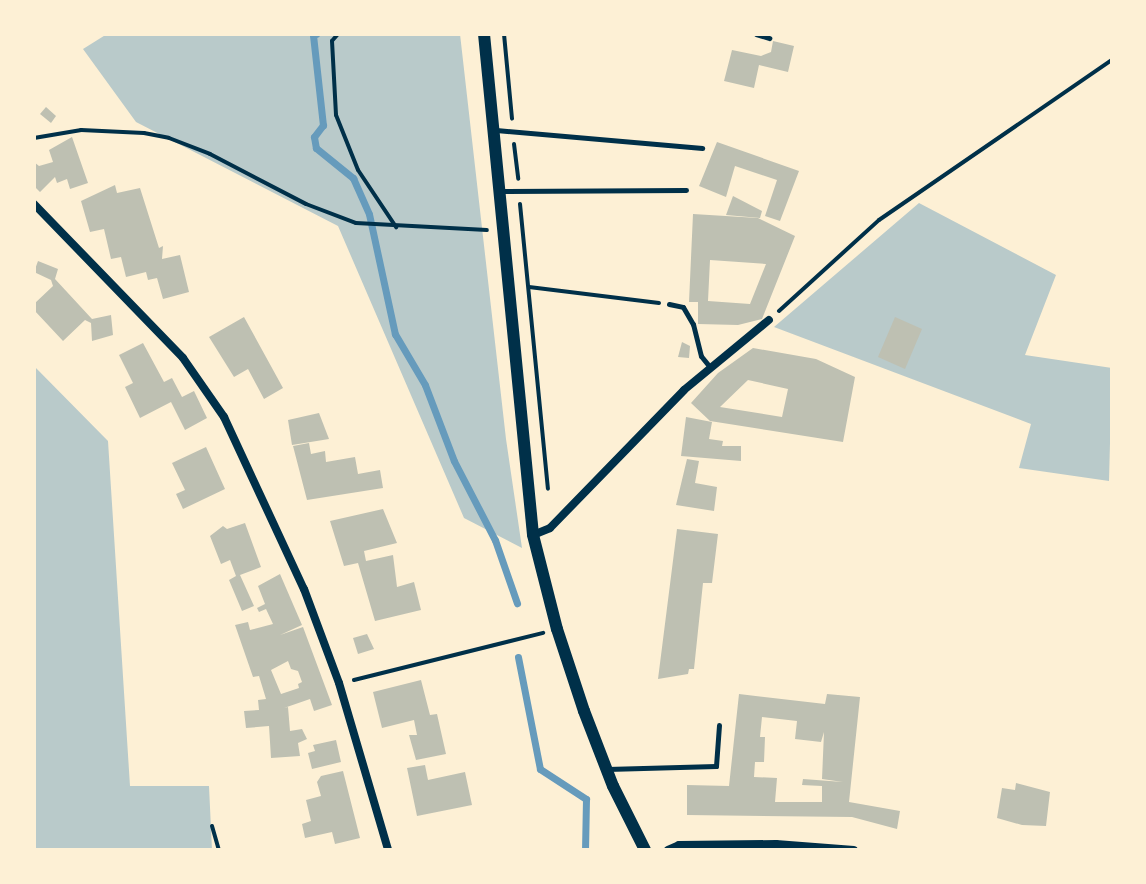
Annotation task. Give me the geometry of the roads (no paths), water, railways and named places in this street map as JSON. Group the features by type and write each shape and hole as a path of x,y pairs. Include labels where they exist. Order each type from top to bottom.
{"street":[{"path":"484,34 495,130 506,285 533,535 557,629 606,769 645,850"},
{"path":"34,204 183,358 224,417 293,562 339,683 388,850"},
{"path":"533,535 550,528 710,367 769,320"},
{"path":"668,850 679,845 776,844 854,850"}],"lane":[{"path":"756,34 769,38"},
{"path":"495,130 702,148"},
{"path":"499,191 686,190"},
{"path":"669,304 683,307 693,324 701,356 710,367"},
{"path":"606,769 716,766 719,725"}],"waterway":[{"path":"316,34 313,35 323,125 314,137 316,148 353,178 369,214 395,334 425,385 454,461 495,540 517,603"},
{"path":"518,657 540,769 586,799 585,850"}]}
